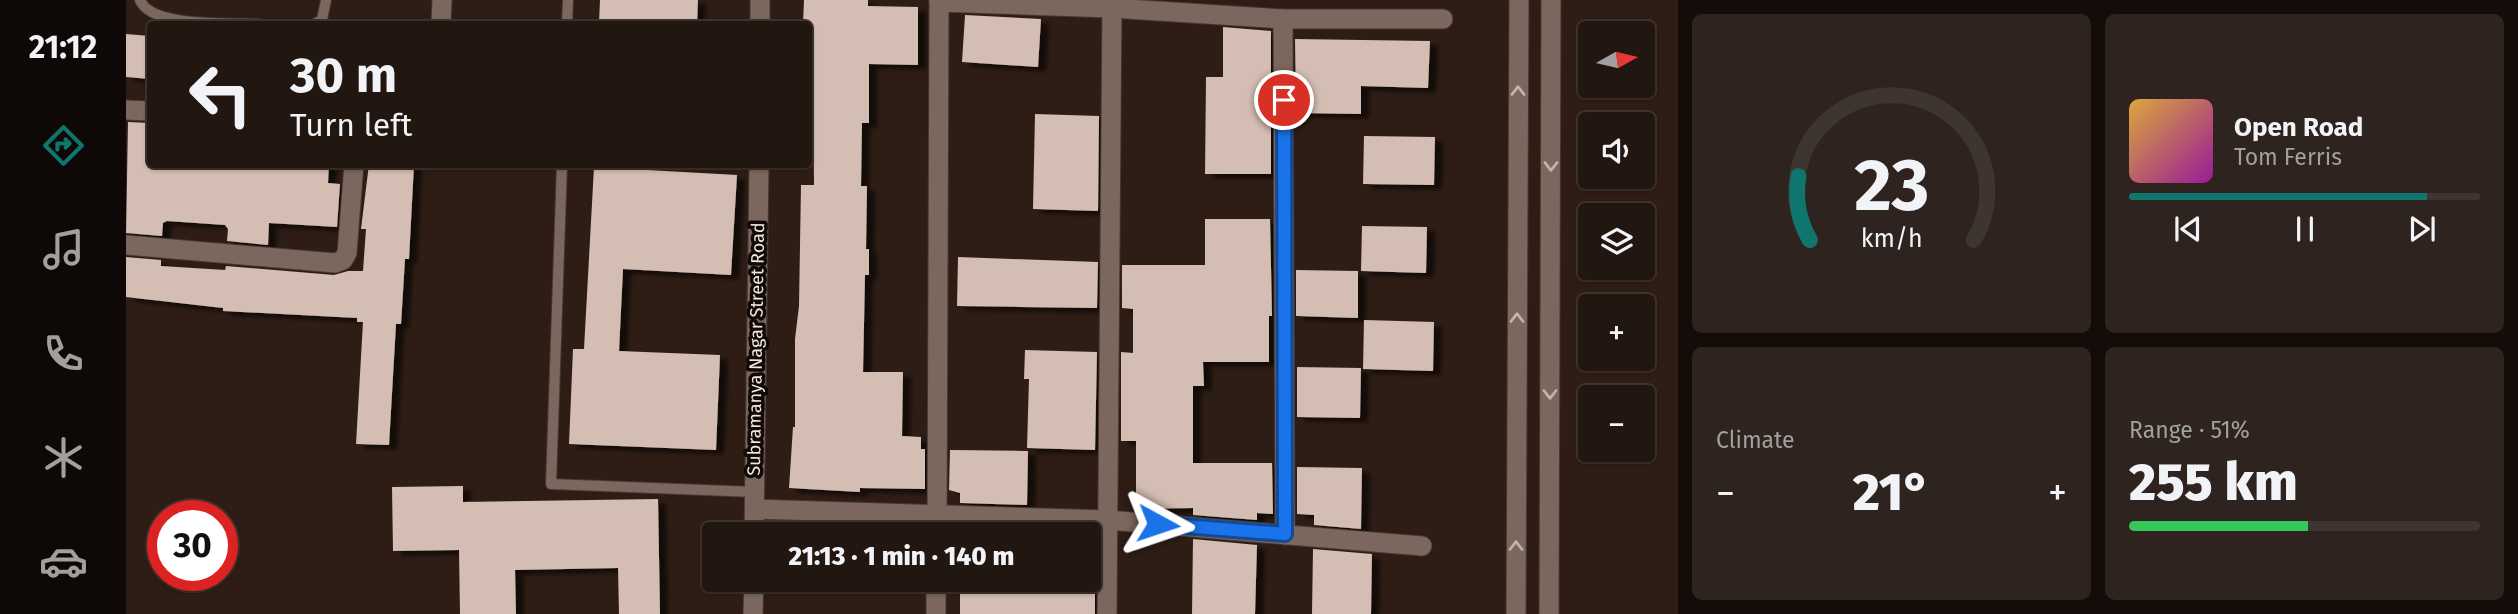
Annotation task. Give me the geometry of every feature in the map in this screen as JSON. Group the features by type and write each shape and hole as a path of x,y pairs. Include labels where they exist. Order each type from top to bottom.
{"street":[{"path":"441,21 442,0"},
{"path":"760,0 760,21"},
{"path":"1516,614 1519,0"},
{"path":"1549,614 1551,0"},
{"path":"937,522 939,1 1111,4 1283,19 1443,19"},
{"path":"1107,614 1111,4"},
{"path":"1283,19 1285,534"},
{"path":"126,110 147,111"},
{"path":"126,245 335,263 343,260 347,253 354,168"},
{"name":"Subramanya Nagar Street Road","path":"754,522 758,168"},
{"path":"755,501 921,522"},
{"path":"1022,522 1107,520 1422,546"},
{"path":"753,614 754,592"},
{"path":"936,592 936,614"}],"lane":[{"path":"140,0 153,15 206,21"},
{"path":"320,21 326,0"},
{"path":"567,21 568,0"},
{"path":"562,168 551,484 755,501"}],"building":[{"path":"600,0 698,0 697,21 599,21"},
{"path":"804,0 868,0 868,6 918,7 918,65 869,64 869,123 862,123 861,186 867,186 866,249 869,249 869,275 865,275 863,372 903,372 902,436 921,437 921,449 925,449 925,489 860,488 860,492 789,488 795,427 795,339 799,306 801,185 814,185 812,21 803,21"},
{"path":"965,15 1041,19 1038,67 962,62"},
{"path":"1223,27 1271,31 1271,174 1205,174 1206,77 1223,77"},
{"path":"126,34 147,36 147,79 126,77"},
{"path":"1295,39 1430,41 1428,88 1361,86 1361,114 1296,113"},
{"path":"1035,114 1099,116 1098,211 1033,209"},
{"path":"128,122 147,123 147,168 329,168 328,183 340,184 337,227 269,223 268,245 227,241 228,229 225,225 167,221 163,223 162,236 126,233"},
{"path":"1364,136 1435,137 1434,185 1363,184"},
{"path":"369,168 414,168 409,259 405,259 401,324 396,324 389,445 356,444 363,322 357,322 357,318 223,311 223,308 126,297 126,257 161,260 161,266 225,270 226,266 334,275 363,271 366,229 361,229"},
{"path":"594,168 737,175 731,275 623,269 619,351 720,355 716,450 569,444 573,349 584,349"},
{"path":"1205,219 1270,219 1272,316 1269,316 1269,362 1203,362 1204,386 1193,386 1193,463 1272,463 1273,514 1257,513 1257,520 1193,515 1193,508 1136,509 1136,441 1121,441 1121,352 1133,353 1133,309 1122,308 1122,265 1205,265"},
{"path":"1362,226 1427,227 1426,273 1361,271"},
{"path":"958,257 1098,262 1097,308 957,306"},
{"path":"1296,270 1358,271 1358,318 1296,316"},
{"path":"1364,320 1434,322 1433,371 1363,369"},
{"path":"1025,350 1097,352 1095,450 1027,448 1029,379 1024,379"},
{"path":"1297,367 1361,368 1360,418 1297,417"},
{"path":"950,450 1028,451 1027,505 960,503 960,493 949,490"},
{"path":"1297,467 1362,468 1361,529 1314,525 1314,515 1297,514"},
{"path":"463,486 463,502 658,499 660,614 619,614 618,568 515,570 516,614 460,614 459,550 393,551 392,487"},
{"path":"1193,539 1257,545 1255,614 1192,614"},
{"path":"1313,549 1372,554 1371,614 1312,614"},
{"path":"960,592 1095,592 1095,614 960,614"}],"route":[{"path":"1158,524 1285,534 1284,100"}]}
